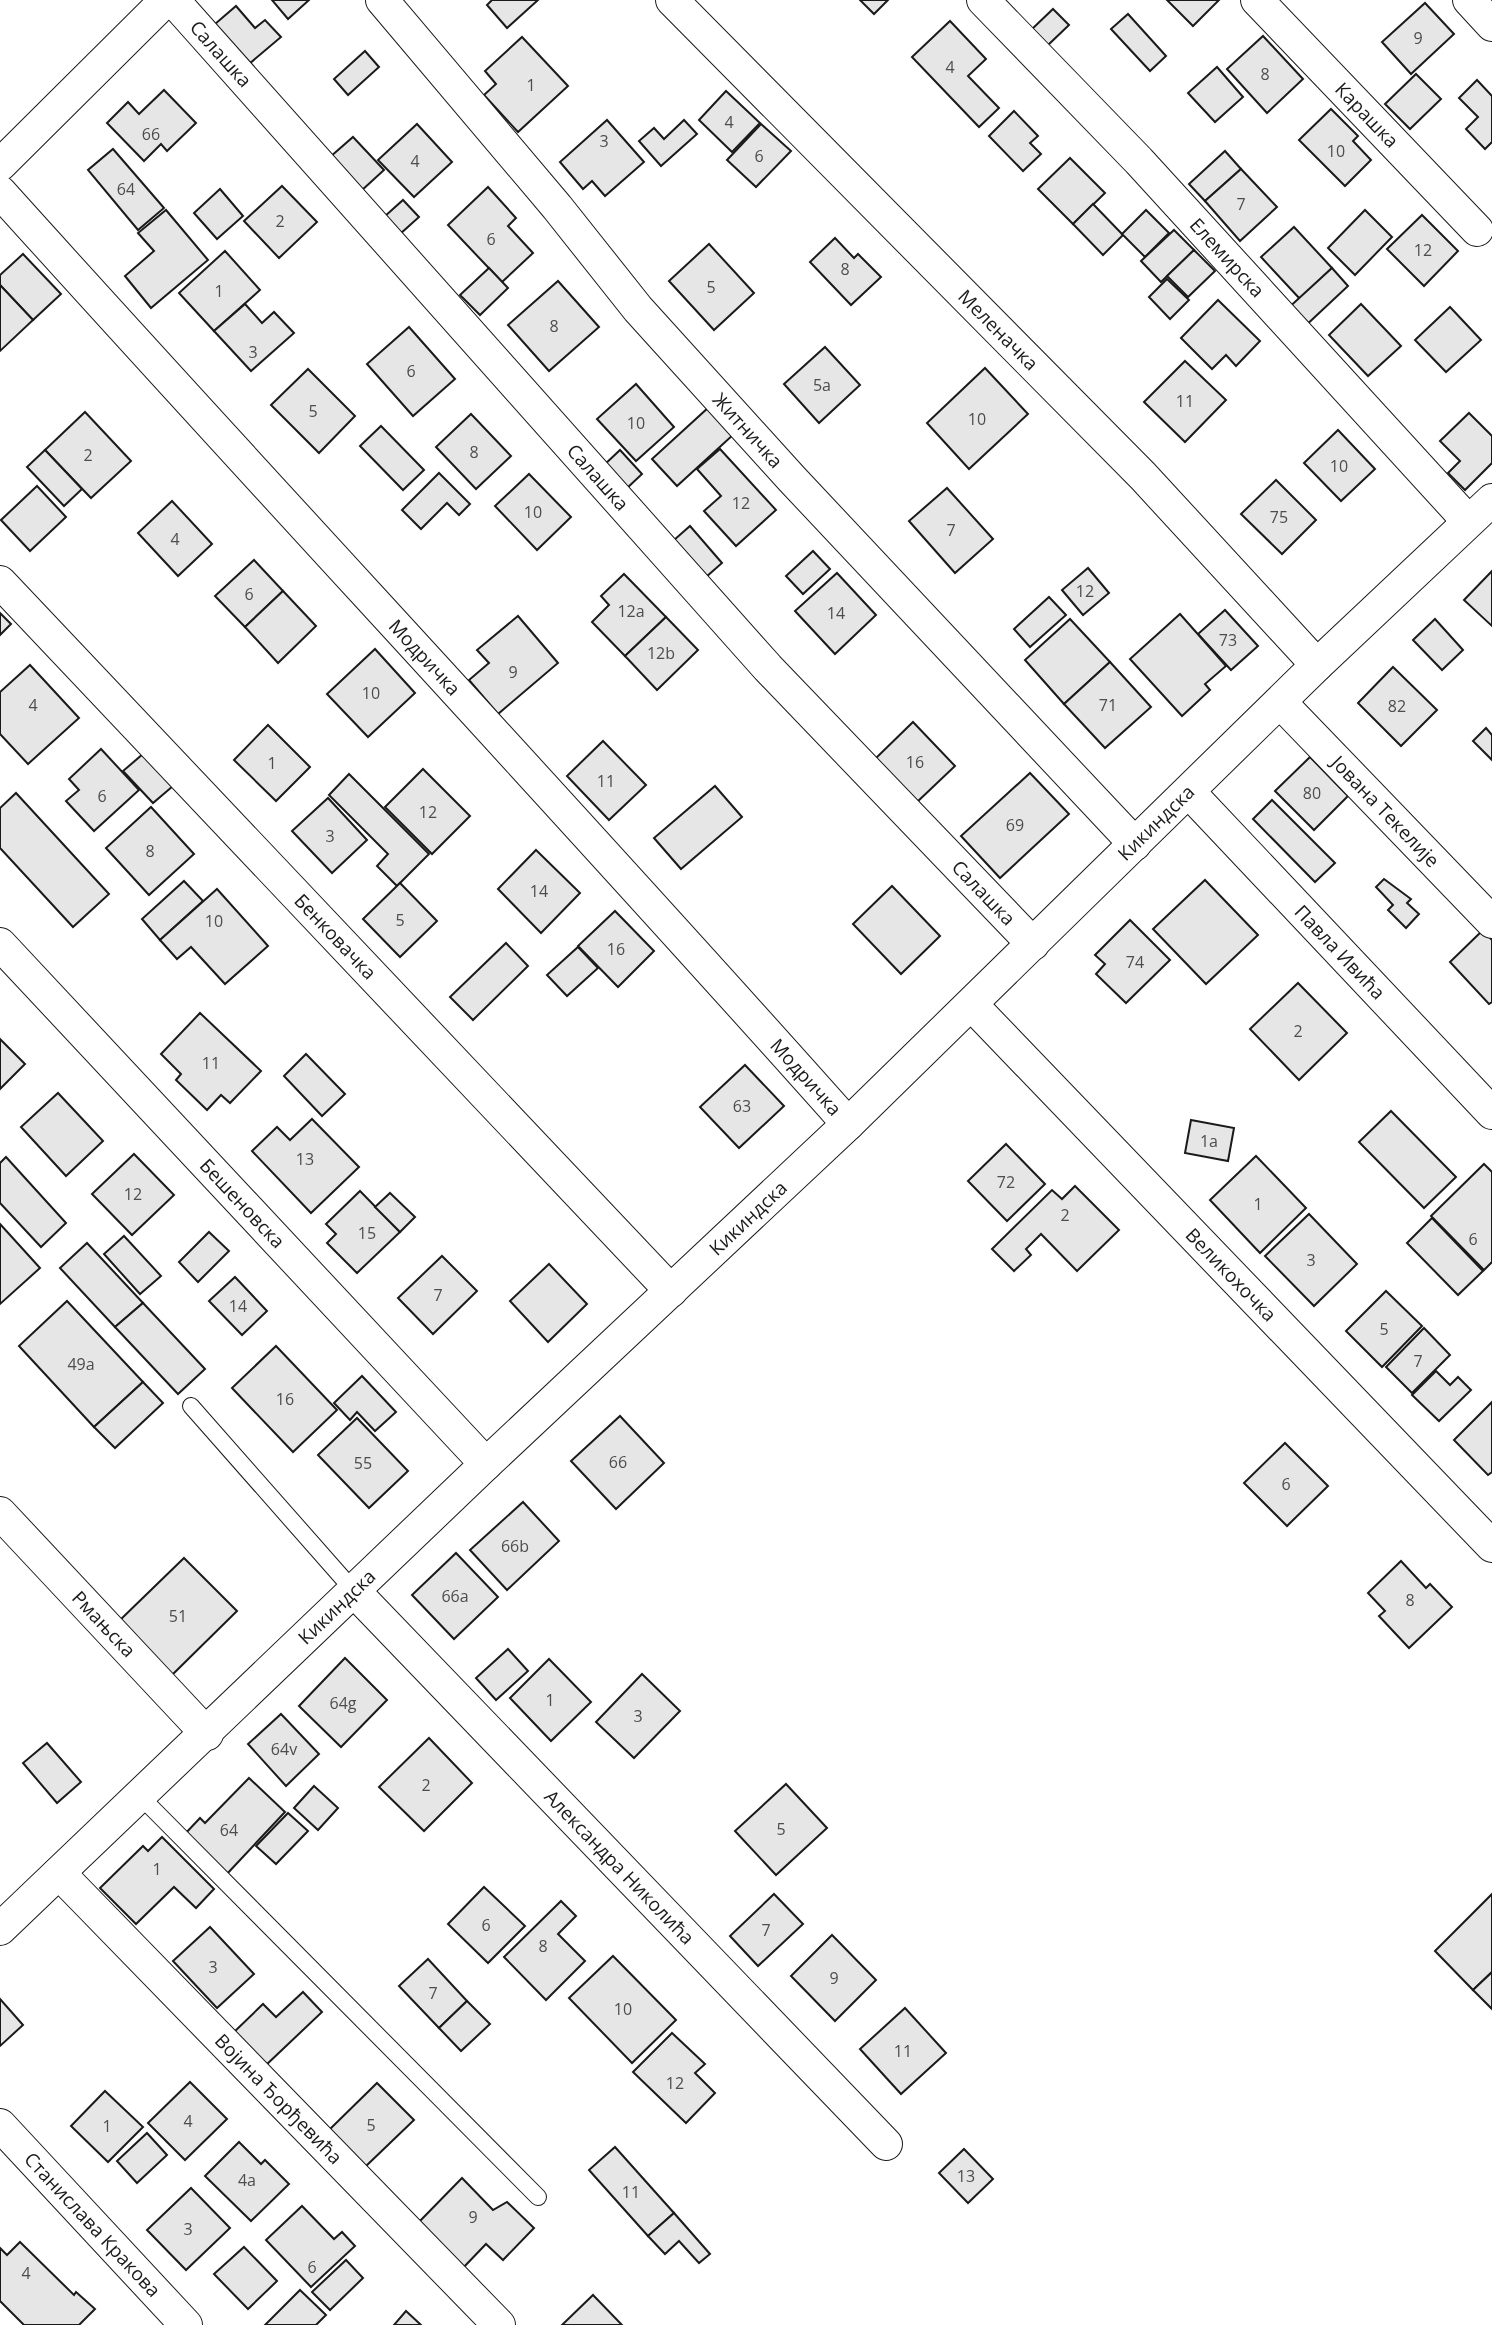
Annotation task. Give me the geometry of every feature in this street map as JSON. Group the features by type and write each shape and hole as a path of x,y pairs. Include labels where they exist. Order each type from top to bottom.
{"street":[{"path":"0,164 166,0"},
{"name":"Салашка","path":"173,0 768,668 1033,944"},
{"name":"Житничка","path":"382,0 557,207 638,309 792,478 1135,844"},
{"name":"Меленачка","path":"672,0 1143,476 1317,665"},
{"name":"Елемирска","path":"983,0 1139,162 1485,508"},
{"name":"Карашка","path":"1257,0 1477,230"},
{"path":"1469,0 1492,25"},
{"name":"Модричка","path":"0,192 271,493 687,942 848,1124"},
{"name":"Кикиндска","path":"0,1929 207,1734 486,1464 848,1124 1317,665 1485,508"},
{"name":"Бенковачка","path":"0,582 671,1292"},
{"name":"Јована Текелије","path":"1280,702 1492,922"},
{"name":"Павла Ивића","path":"1189,792 1492,1113"},
{"name":"Бешеновска","path":"0,944 486,1464"},
{"name":"Великохочка","path":"972,1005 1492,1546"},
{"name":"Рмањска","path":"0,1513 207,1734"},
{"name":"Александра Николића","path":"354,1591 886,2144"},
{"name":"Војина Ђорђевића","path":"59,1872 499,2325"},
{"name":"Станислава Кракова","path":"0,2126 186,2325"}],"lane":[{"path":"191,1406 354,1591"},
{"path":"141,1797 538,2197"}],"building":[{"path":"272,0 309,0 288,19"},
{"path":"492,0 538,0 507,28 487,5"},
{"path":"860,0 888,0 874,14"},
{"path":"1167,0 1219,0 1193,26"},
{"path":"1425,3 1454,34 1411,74 1382,42"},
{"path":"236,6 255,28 265,20 281,37 249,64 215,24"},
{"path":"1053,9 1069,25 1047,46 1031,30"},
{"path":"1128,14 1166,56 1150,71 1111,29"},
{"path":"950,21 986,59 968,76 999,108 979,127 912,57"},
{"path":"1263,36 1303,79 1267,113 1227,69"},
{"path":"522,37 568,86 518,132 484,95 496,84 485,71"},
{"path":"365,51 379,67 348,95 334,79"},
{"path":"1217,67 1243,97 1215,122 1188,93"},
{"path":"1416,74 1441,99 1410,129 1385,104"},
{"path":"1477,80 1492,96 1492,142 1485,149 1466,129 1478,117 1459,98"},
{"path":"164,90 196,123 167,151 161,144 144,161 107,123 128,102 139,114"},
{"path":"726,91 760,123 732,152 699,120"},
{"path":"1331,109 1358,136 1353,141 1371,160 1345,186 1299,140"},
{"path":"1014,111 1038,136 1030,143 1041,154 1023,171 989,136"},
{"path":"607,120 644,162 605,196 592,181 583,189 560,162"},
{"path":"684,120 697,134 661,166 639,141 654,128 664,139"},
{"path":"417,124 452,162 414,197 378,160"},
{"path":"761,124 791,151 756,187 727,160"},
{"path":"353,137 384,170 361,191 330,157"},
{"path":"113,149 164,208 138,230 88,170"},
{"path":"1225,151 1241,169 1205,201 1189,184"},
{"path":"1070,158 1105,193 1073,224 1038,189"},
{"path":"1241,169 1277,207 1240,241 1205,201"},
{"path":"282,186 317,222 279,258 244,221"},
{"path":"488,187 516,218 508,226 533,253 502,282 448,225"},
{"path":"220,189 243,216 217,239 194,213"},
{"path":"403,200 419,217 400,234 384,217"},
{"path":"1093,204 1123,235 1103,255 1073,224"},
{"path":"166,210 208,260 151,308 125,276 154,251 138,233"},
{"path":"1146,210 1169,233 1145,257 1122,234"},
{"path":"1365,210 1392,237 1355,275 1328,248"},
{"path":"1422,215 1458,251 1424,286 1387,249"},
{"path":"1294,227 1332,268 1300,299 1261,257"},
{"path":"1174,230 1194,250 1161,282 1141,261"},
{"path":"835,238 854,258 858,254 881,277 851,305 810,262"},
{"path":"709,244 754,293 714,330 669,281"},
{"path":"1194,250 1215,271 1188,297 1167,276"},
{"path":"225,251 260,290 214,331 179,293"},
{"path":"23,254 61,294 33,320 0,285 0,275"},
{"path":"489,268 508,288 480,315 460,295"},
{"path":"1332,268 1348,286 1302,329 1285,311"},
{"path":"1167,279 1189,300 1170,319 1149,297"},
{"path":"558,281 599,327 549,371 508,325"},
{"path":"0,285 33,320 0,351"},
{"path":"1218,300 1260,341 1236,366 1226,355 1212,369 1181,338"},
{"path":"245,304 262,323 274,312 294,333 251,371 214,331"},
{"path":"1361,304 1401,346 1368,376 1329,335"},
{"path":"1450,307 1481,340 1446,372 1415,340"},
{"path":"409,327 455,379 413,416 367,364"},
{"path":"825,347 860,385 819,423 784,384"},
{"path":"1185,361 1226,400 1185,442 1144,402"},
{"path":"985,368 1028,414 969,469 927,423"},
{"path":"308,369 355,416 319,453 271,405"},
{"path":"636,384 674,427 636,461 597,419"},
{"path":"709,407 734,434 677,486 652,459"},
{"path":"85,412 131,461 91,498 45,450"},
{"path":"1469,413 1492,436 1492,463 1465,490 1448,473 1460,461 1440,441"},
{"path":"471,414 511,456 476,489 436,447"},
{"path":"381,426 424,470 403,490 360,446"},
{"path":"1338,430 1375,469 1341,501 1304,463"},
{"path":"720,449 776,510 736,546 704,511 721,496 697,469"},
{"path":"45,450 82,489 64,506 27,467"},
{"path":"620,450 642,474 625,490 603,466"},
{"path":"439,473 470,504 459,515 447,503 421,529 402,510"},
{"path":"529,474 571,517 537,550 495,506"},
{"path":"1276,480 1316,520 1282,554 1241,514"},
{"path":"37,486 66,517 30,551 1,520"},
{"path":"947,488 993,539 955,573 909,521"},
{"path":"172,501 212,544 178,576 138,533"},
{"path":"690,526 722,563 706,577 674,540"},
{"path":"813,551 830,569 803,594 786,576"},
{"path":"254,560 283,591 245,627 215,596"},
{"path":"1088,568 1109,593 1083,615 1062,590"},
{"path":"1492,571 1492,626 1464,600"},
{"path":"837,573 876,615 835,654 795,611"},
{"path":"624,574 666,617 625,656 592,622 609,605 601,596"},
{"path":"283,591 316,626 278,663 245,627"},
{"path":"1049,597 1066,615 1030,647 1014,629"},
{"path":"1225,610 1258,646 1231,670 1198,634"},
{"path":"0,613 11,624 0,635"},
{"path":"1180,614 1226,666 1205,684 1210,690 1182,716 1130,659"},
{"path":"518,616 558,663 498,714 469,680 489,663 477,650"},
{"path":"666,617 698,650 657,690 625,656"},
{"path":"1070,619 1110,662 1064,704 1025,660"},
{"path":"1435,619 1463,650 1442,670 1413,640"},
{"path":"375,649 415,693 368,737 327,694"},
{"path":"1110,662 1151,707 1105,748 1064,704"},
{"path":"30,665 79,718 28,764 0,734 0,692"},
{"path":"1393,667 1437,710 1401,746 1358,703"},
{"path":"913,722 955,766 916,803 875,759"},
{"path":"268,725 310,767 276,801 234,760"},
{"path":"1486,728 1492,735 1492,760 1473,741"},
{"path":"603,741 646,785 609,820 567,776"},
{"path":"101,749 139,790 94,831 66,801 79,790 69,779"},
{"path":"143,754 173,786 153,803 123,771"},
{"path":"1310,757 1348,796 1314,830 1275,791"},
{"path":"423,769 470,816 432,854 385,807"},
{"path":"1030,773 1069,814 1000,878 961,836"},
{"path":"349,774 429,854 397,886 377,866 388,854 329,795"},
{"path":"715,786 742,817 681,869 654,838"},
{"path":"16,793 109,894 73,927 0,848 0,808"},
{"path":"328,798 367,840 332,873 292,831"},
{"path":"1272,800 1335,863 1315,882 1253,819"},
{"path":"151,807 194,854 149,895 106,848"},
{"path":"536,850 580,893 541,933 498,889"},
{"path":"1384,879 1411,899 1407,903 1419,914 1406,928 1388,910 1393,905 1376,887"},
{"path":"1205,880 1258,935 1206,984 1153,929"},
{"path":"184,881 203,901 160,940 142,919"},
{"path":"400,883 437,921 400,957 363,919"},
{"path":"892,886 940,936 901,974 853,924"},
{"path":"217,889 268,946 225,984 191,947 177,959 160,940"},
{"path":"615,911 654,951 618,987 578,946"},
{"path":"1130,920 1170,960 1126,1003 1096,974 1105,964 1095,955"},
{"path":"1483,930 1492,940 1492,1002 1489,1004 1450,962"},
{"path":"506,943 528,966 473,1020 450,997"},
{"path":"578,947 598,968 567,996 547,975"},
{"path":"1298,983 1347,1033 1299,1080 1250,1029"},
{"path":"200,1013 261,1071 230,1103 221,1095 207,1110 176,1080 181,1074 161,1054"},
{"path":"0,1039 25,1064 0,1089"},
{"path":"306,1054 345,1094 322,1116 284,1076"},
{"path":"745,1065 784,1106 739,1148 700,1107"},
{"path":"58,1093 103,1141 66,1176 21,1127"},
{"path":"1391,1111 1456,1177 1424,1208 1359,1142"},
{"path":"312,1119 359,1167 311,1213 252,1151 277,1127 290,1140"},
{"path":"1191,1120 1234,1128 1228,1161 1185,1153"},
{"path":"1006,1144 1045,1184 1007,1221 968,1181"},
{"path":"134,1154 174,1195 132,1235 92,1194"},
{"path":"1256,1156 1306,1208 1260,1253 1210,1200"},
{"path":"6,1157 66,1223 41,1247 0,1203 0,1163"},
{"path":"1484,1164 1492,1172 1492,1262 1484,1270 1431,1216"},
{"path":"1075,1186 1119,1230 1077,1271 1041,1234 1026,1249 1031,1255 1014,1271 992,1249 1052,1190 1062,1199"},
{"path":"360,1191 400,1232 357,1273 327,1243 336,1234 326,1224"},
{"path":"390,1193 415,1217 400,1232 375,1207"},
{"path":"1309,1214 1357,1264 1314,1306 1265,1256"},
{"path":"1432,1218 1483,1271 1458,1295 1407,1243"},
{"path":"0,1224 40,1268 0,1304"},
{"path":"209,1232 229,1251 198,1282 179,1262"},
{"path":"124,1236 161,1276 140,1294 104,1254"},
{"path":"87,1243 143,1303 115,1327 60,1268"},
{"path":"442,1256 477,1291 433,1334 398,1298"},
{"path":"549,1264 587,1304 548,1342 510,1301"},
{"path":"235,1277 267,1311 242,1335 209,1301"},
{"path":"1386,1291 1422,1326 1382,1367 1346,1331"},
{"path":"67,1301 143,1382 94,1427 19,1346"},
{"path":"143,1303 205,1369 178,1394 115,1327"},
{"path":"1424,1328 1450,1355 1412,1393 1386,1367"},
{"path":"276,1346 337,1410 293,1452 232,1388"},
{"path":"1436,1371 1450,1385 1458,1377 1471,1390 1439,1421 1412,1395"},
{"path":"362,1376 396,1412 375,1431 357,1412 350,1420 334,1403"},
{"path":"143,1382 163,1403 115,1448 94,1427"},
{"path":"1492,1402 1492,1472 1488,1475 1454,1440"},
{"path":"620,1416 664,1463 616,1509 571,1461"},
{"path":"357,1418 408,1471 369,1508 318,1455"},
{"path":"1285,1443 1328,1486 1287,1526 1244,1483"},
{"path":"523,1502 559,1541 507,1590 470,1550"},
{"path":"456,1553 498,1597 454,1639 412,1595"},
{"path":"184,1558 237,1611 172,1675 119,1621"},
{"path":"1401,1561 1426,1588 1430,1584 1452,1607 1409,1648 1379,1616 1385,1611 1368,1593"},
{"path":"508,1649 528,1671 496,1700 476,1678"},
{"path":"345,1658 387,1700 341,1747 299,1706"},
{"path":"549,1659 591,1702 551,1741 510,1698"},
{"path":"642,1674 680,1711 634,1758 596,1722"},
{"path":"281,1714 319,1754 286,1786 248,1744"},
{"path":"429,1738 472,1783 424,1831 379,1787"},
{"path":"47,1743 81,1782 57,1803 23,1763"},
{"path":"249,1778 285,1812 225,1876 183,1836 200,1818 205,1823"},
{"path":"786,1784 827,1828 776,1875 735,1831"},
{"path":"314,1786 338,1808 318,1830 294,1808"},
{"path":"288,1813 308,1831 276,1864 256,1846"},
{"path":"162,1837 214,1889 196,1908 174,1887 136,1924 100,1888 143,1846 148,1851"},
{"path":"484,1887 525,1926 488,1963 448,1924"},
{"path":"774,1894 803,1924 758,1966 730,1936"},
{"path":"1492,1894 1492,1972 1473,1990 1435,1951"},
{"path":"561,1901 576,1916 558,1934 585,1961 546,2000 504,1957"},
{"path":"210,1927 254,1974 217,2008 173,1961"},
{"path":"832,1935 876,1980 835,2021 791,1976"},
{"path":"613,1956 676,2020 632,2063 569,1998"},
{"path":"428,1959 467,2001 439,2028 399,1986"},
{"path":"1492,1972 1492,2009 1473,1990"},
{"path":"303,1992 322,2012 265,2066 233,2033 263,2004 276,2017"},
{"path":"0,1999 23,2025 0,2046"},
{"path":"467,2001 490,2024 461,2051 439,2028"},
{"path":"905,2008 946,2053 901,2094 860,2049"},
{"path":"672,2033 705,2064 695,2073 715,2093 686,2123 633,2072"},
{"path":"190,2082 227,2119 185,2160 148,2123"},
{"path":"377,2083 414,2120 365,2167 329,2130"},
{"path":"105,2091 143,2127 108,2162 71,2126"},
{"path":"147,2133 167,2155 137,2183 117,2161"},
{"path":"239,2142 261,2164 265,2160 289,2184 251,2221 205,2176"},
{"path":"615,2147 674,2213 648,2236 589,2170"},
{"path":"964,2149 993,2179 968,2203 939,2173"},
{"path":"462,2178 493,2210 507,2202 534,2228 503,2260 486,2244 462,2269 417,2224"},
{"path":"191,2188 230,2228 186,2270 147,2230"},
{"path":"302,2206 334,2239 342,2232 355,2246 311,2287 266,2240"},
{"path":"674,2213 710,2254 699,2263 679,2241 665,2254 648,2236"},
{"path":"20,2242 74,2295 76,2292 95,2309 79,2325 24,2325 0,2301 0,2248 7,2255"},
{"path":"244,2247 277,2281 248,2309 214,2274"},
{"path":"346,2260 363,2278 330,2310 312,2292"},
{"path":"300,2290 326,2315 316,2325 265,2325"},
{"path":"593,2295 622,2325 562,2325"},
{"path":"406,2311 421,2325 394,2325"}]}
